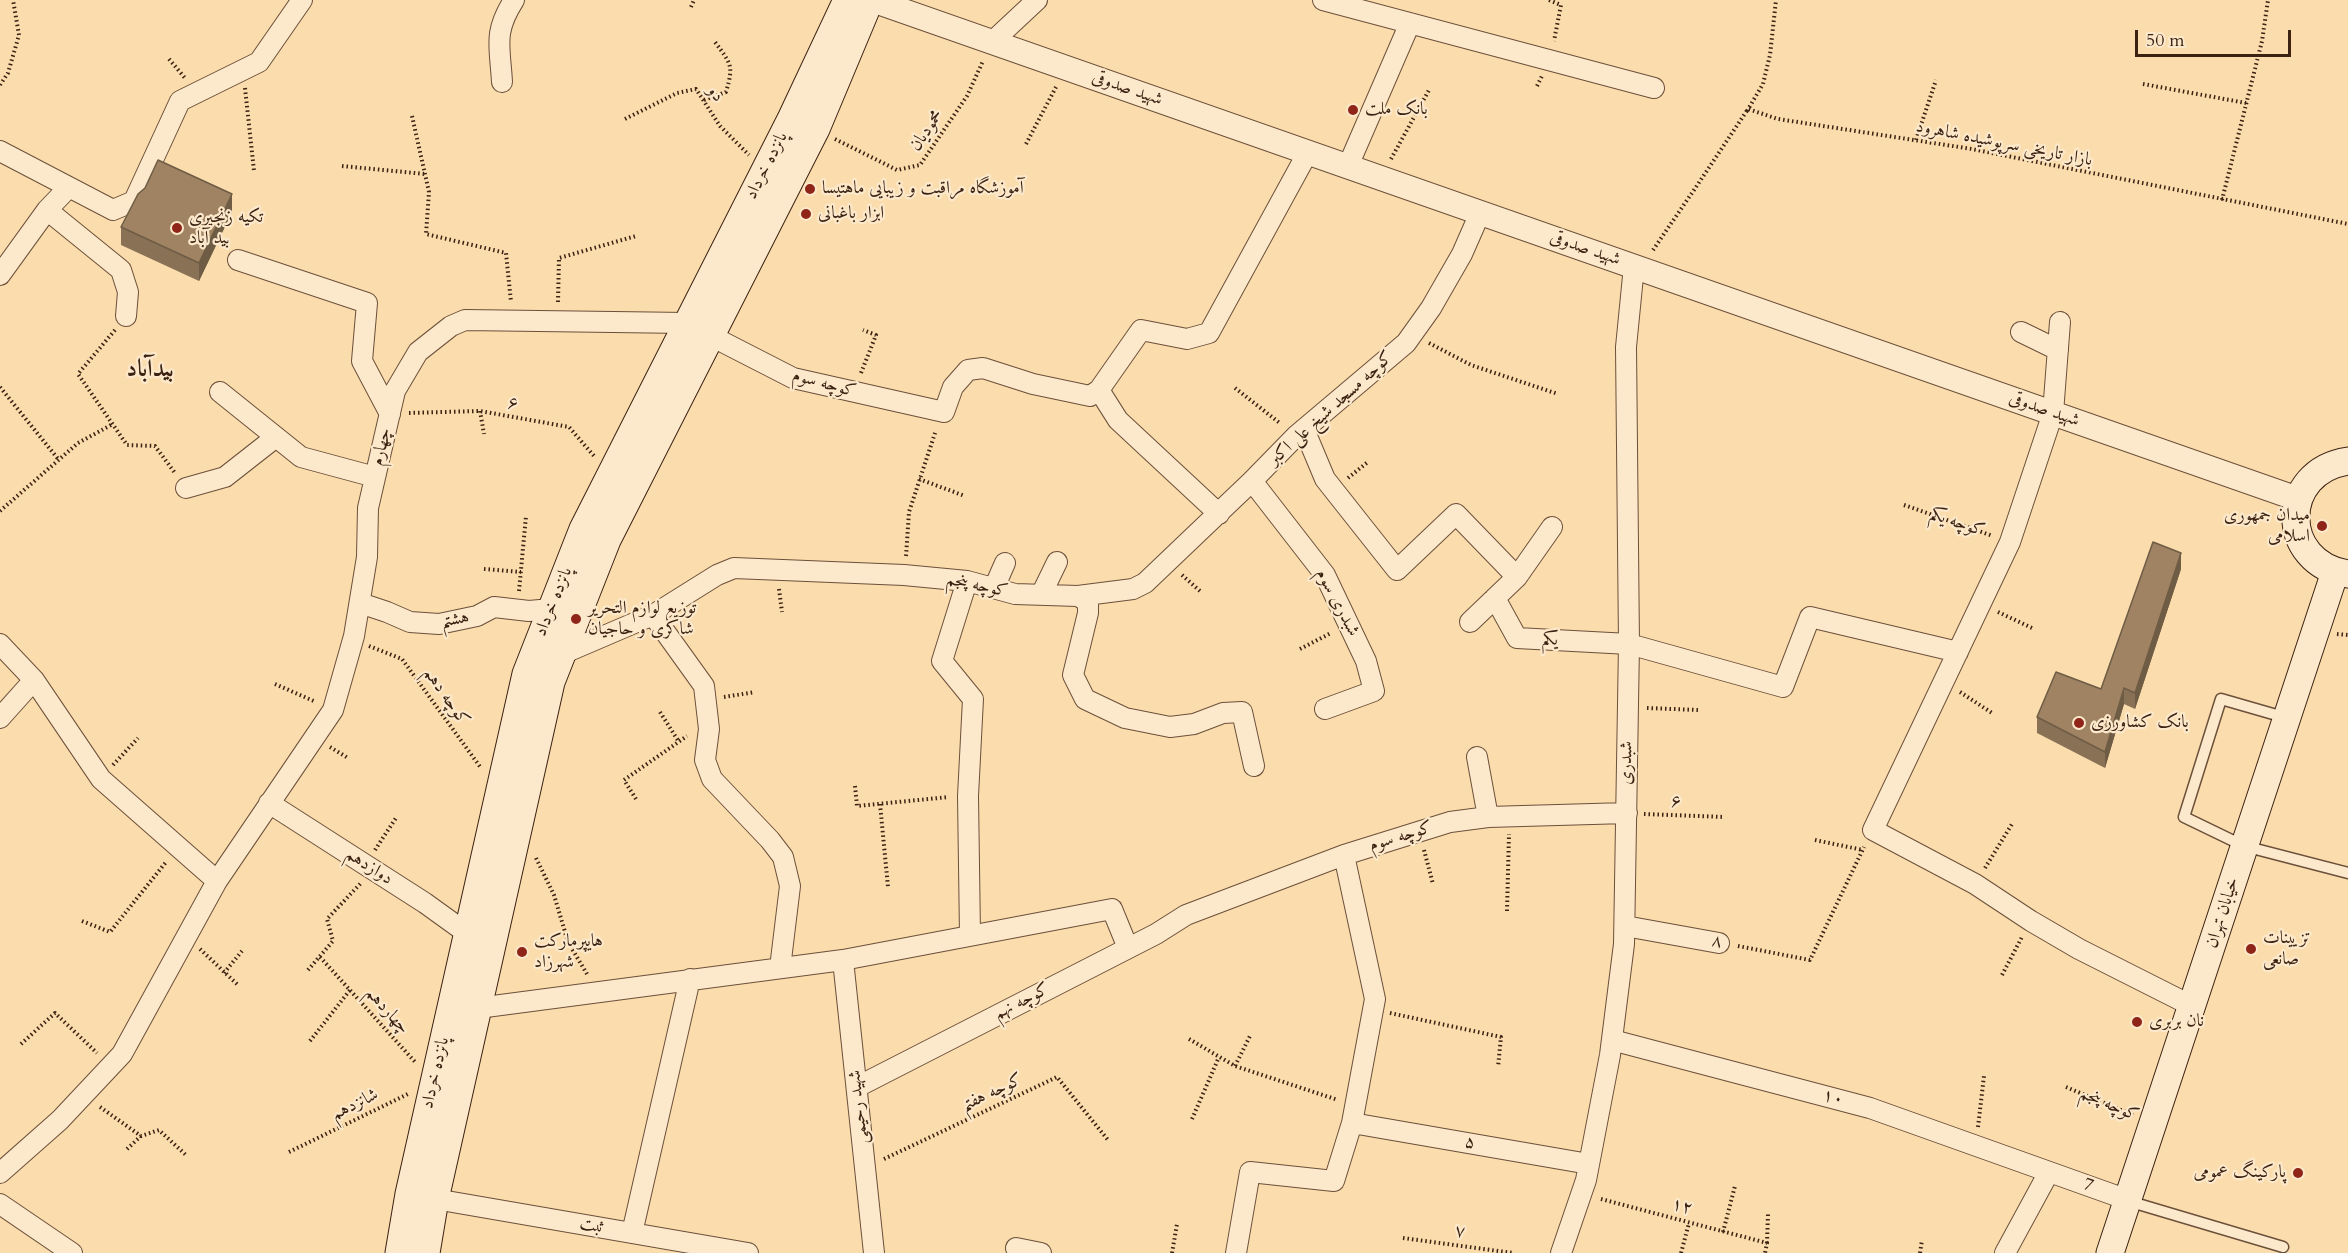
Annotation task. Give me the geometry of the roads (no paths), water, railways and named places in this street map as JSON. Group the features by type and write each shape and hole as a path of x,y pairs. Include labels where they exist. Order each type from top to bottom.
{"main road":[{"name":"پانزده خرداد","path":"399,1253 409,1194 526,674 583,529 767,167 847,0"},
{"name":"پانزده خرداد","path":"426,1253 435,1199 551,682 608,540 816,129 871,0"},
{"path":"687,323 711,336"},
{"path":"2341,573 2318,564 2306,551 2298,535 2296,517 2298,499 2307,483 2321,471 2337,462 2348,461"},
{"name":"خیابان تهران","path":"2110,1253 2287,718 2341,573"}],"street":[{"path":"0,151 113,210 134,201 180,101 260,62 302,0"},
{"path":"502,82 499,31 503,16 514,0"},
{"name":"شهید صدوقی","path":"871,0 2298,499"},
{"path":"992,42 1037,0"},
{"path":"1323,0 1654,88"},
{"path":"1348,166 1410,23"},
{"path":"1219,514 1118,420 1099,390 1141,330 1187,339 1209,333 1308,152"},
{"path":"0,275 47,210 69,187"},
{"path":"47,210 121,270 128,292 126,316"},
{"name":"کوچه مسجد شیخ علی اکبر","path":"1078,596 1133,589 1145,582 1219,514 1300,432 1406,343 1431,308 1462,254 1480,213"},
{"path":"238,260 367,303 362,362 390,414"},
{"name":"شبدری","path":"1561,1253 1589,1164 1612,1040 1624,944 1629,644 1626,347 1638,268"},
{"name":"چهارم","path":"0,1173 60,1120 122,1054 217,881 333,710 353,642 367,557 368,508 395,392 418,352 451,326 465,320 687,323"},
{"path":"2060,322 2053,413 2010,542 1873,830 1975,884 2079,949 2192,1006"},
{"path":"2021,333 2058,350"},
{"name":"کوچه سوم","path":"711,336 794,378 944,412 953,387 968,370 983,368 1033,384 1090,396 1099,390"},
{"path":"220,392 301,457 375,477"},
{"path":"1300,432 1325,479 1397,570 1456,514 1517,577"},
{"path":"186,488 225,477 276,437"},
{"name":"شبدری سوم","path":"1252,481 1325,575 1366,661 1374,691 1324,710"},
{"path":"1470,622 1517,577 1552,527"},
{"path":"1041,594 1057,562"},
{"path":"994,588 1005,563"},
{"name":"کوچه پنجم","path":"562,654 653,615 717,575 734,568 904,575 967,581 1015,594 1078,596"},
{"path":"967,581 942,661 973,699 968,796 970,935"},
{"path":"1078,596 1088,602 1088,613 1073,675 1084,699 1125,718 1170,727 1194,724 1223,713 1242,712 1254,766"},
{"name":"یکم","path":"1495,598 1517,638 1629,644"},
{"name":"هشتم","path":"360,603 410,622 439,624 477,616 494,607 518,610 551,609"},
{"path":"653,615 704,686 708,722 705,760 712,779 770,840 783,857 790,886 780,968"},
{"path":"1629,644 1783,687 1810,617 1958,652"},
{"path":"0,644 34,680 101,779 217,881"},
{"path":"0,718 34,680"},
{"path":"1477,757 1488,817"},
{"name":"دوازدهم","path":"269,803 370,867 468,934"},
{"name":"کوچه سوم","path":"1186,915 1344,855 1450,822 1488,817 1627,813"},
{"path":"1236,1253 1250,1172 1334,1180 1354,1114 1375,999 1344,855"},
{"path":"478,1008 843,960 1112,909 1128,948"},
{"name":"کوچه نهم","path":"857,1087 1156,934 1186,915"},
{"name":"۸","path":"1625,926 1719,943"},
{"name":"شهید رحیمی","path":"843,960 874,1253"},
{"path":"632,1233 690,979"},
{"name":"۱۰","path":"1612,1040 1870,1108 2049,1172"},
{"name":"۵","path":"1354,1114 1589,1164"},
{"path":"2005,1253 2049,1172"},
{"name":"7","path":"2049,1172 2128,1200"},
{"name":"ثبت","path":"435,1199 748,1253"},
{"path":"0,1204 72,1253"},
{"path":"1016,1248 1041,1253"}],"lane":[{"path":"2287,718 2221,699 2184,817 2244,846 2348,873"},
{"path":"2128,1200 2283,1247"}],"place":[{"name":"بانک ملت","path":"1353,110"},
{"name":"آموزشگاه مراقبت و زیبایی ماهتیسا","path":"810,189"},
{"name":"ابزار باغبانی","path":"806,214"},
{"name":"تکیه زنجیری بید آباد","path":"177,228"},
{"name":"میدان جمهوری اسلامی","path":"2322,526"},
{"name":"توزیع لوازم التحریر شاکری و حاجیان","path":"576,619"},
{"name":"بانک کشاورزی","path":"2079,723"},
{"name":"تزیینات صانعی","path":"2251,949"},
{"name":"هایپرمارکت شهرزاد","path":"522,952"},
{"name":"نان بربری","path":"2137,1022"},
{"name":"پارکینگ عمومی","path":"2298,1173"}],"district":[{"name":"بیدآباد","path":"150,370"}]}
